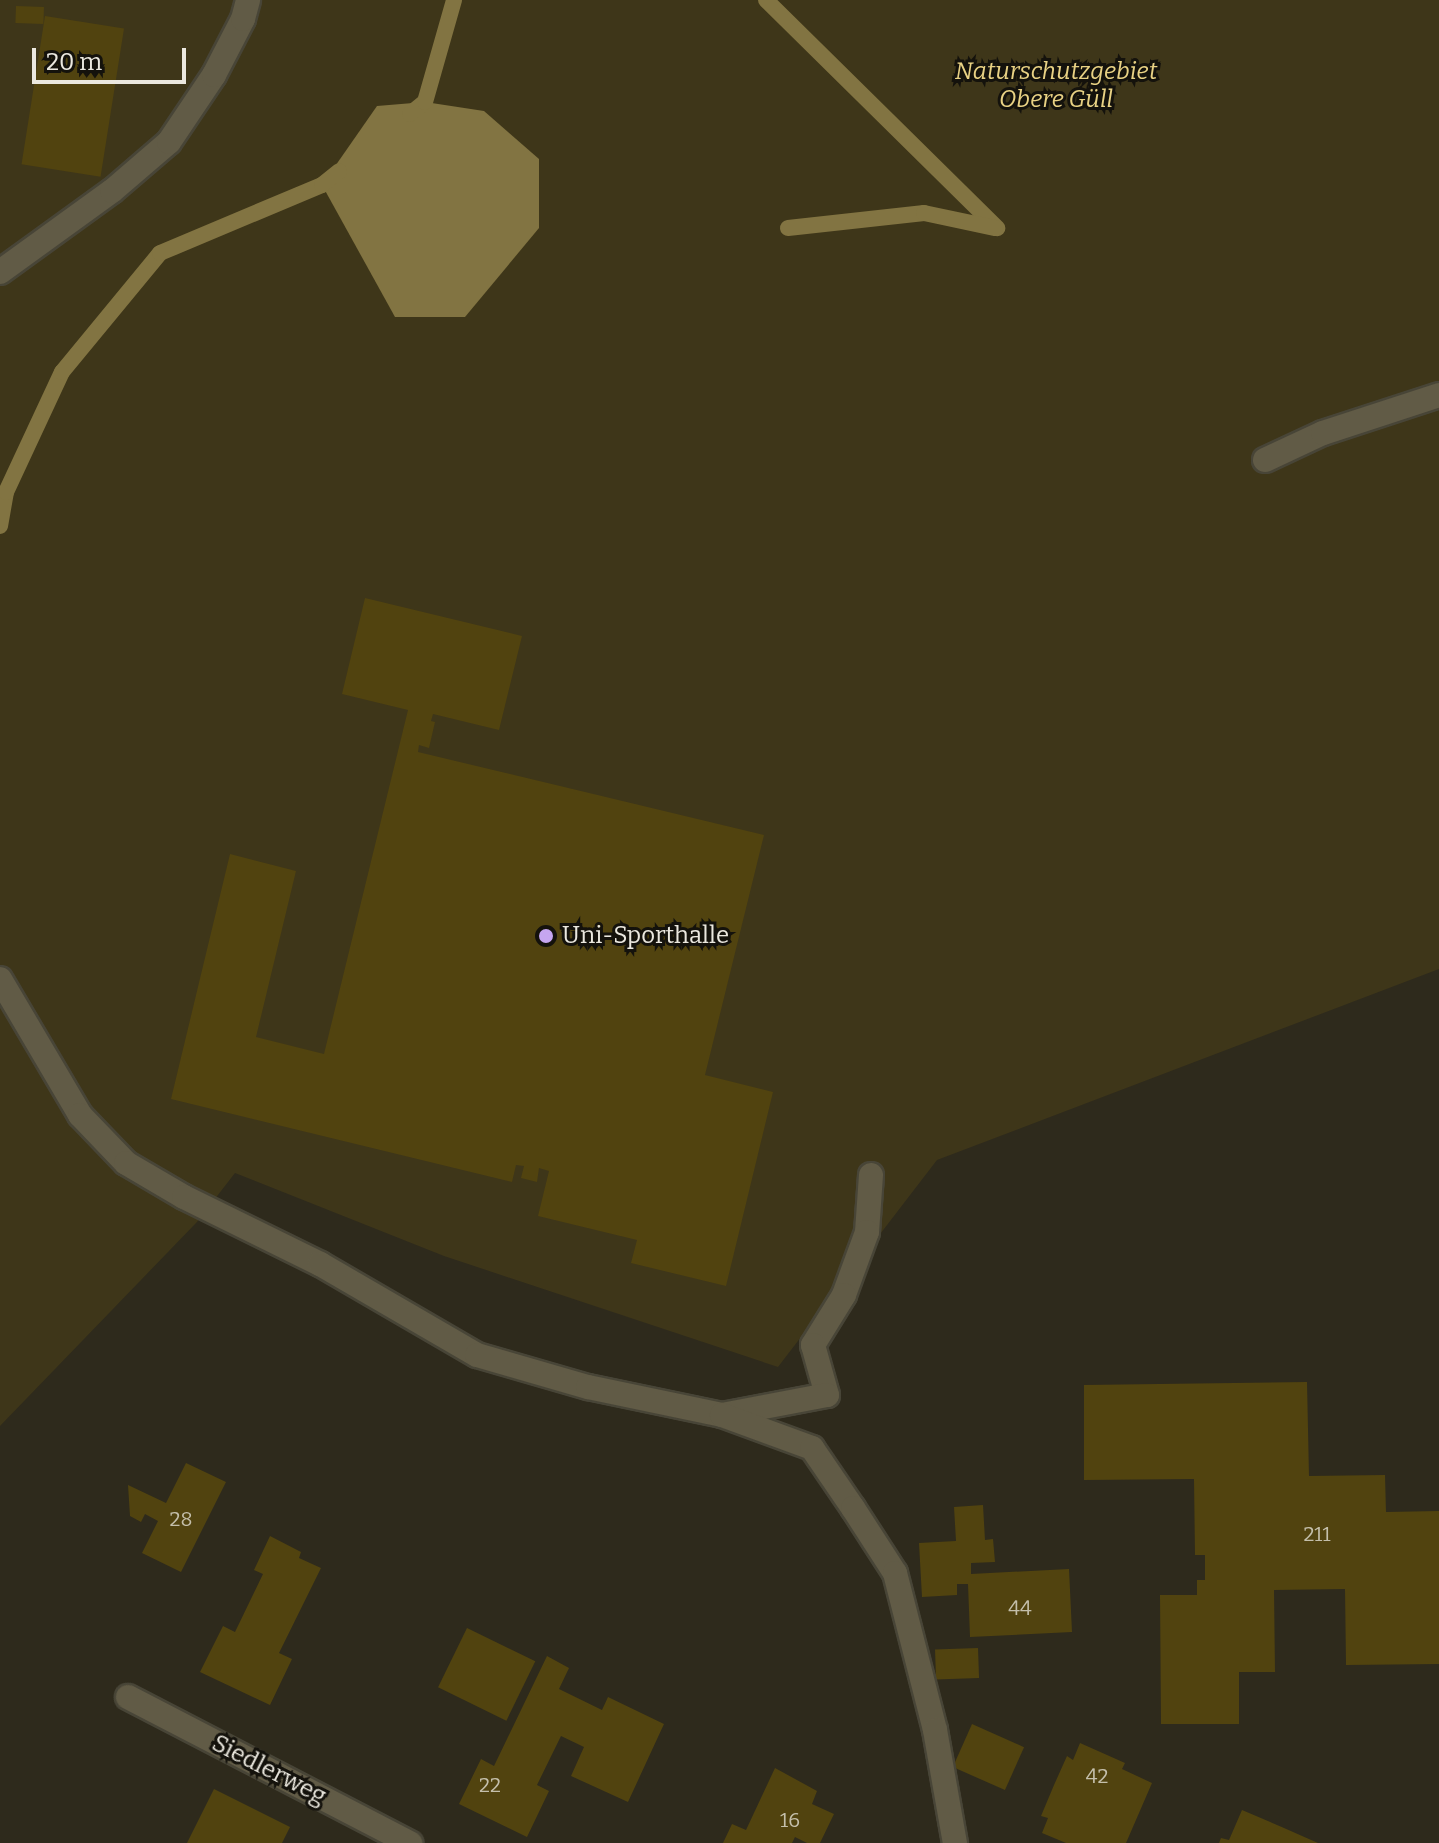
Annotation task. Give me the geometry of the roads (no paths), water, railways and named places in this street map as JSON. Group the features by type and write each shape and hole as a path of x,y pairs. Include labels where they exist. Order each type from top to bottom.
{"street":[{"path":"0,272 112,191 169,142 214,75 243,19 248,0"},
{"path":"1265,460 1323,433 1439,395"},
{"path":"0,979 80,1115 126,1163 184,1197 320,1264 477,1355 588,1387 722,1415 812,1448 895,1573 935,1730 955,1843"},
{"path":"722,1415 827,1395 813,1345 844,1295 867,1232 871,1175"},
{"name":"Siedlerweg","path":"128,1697 410,1843"}],"waterway":[{"path":"410,114 425,102 454,0"},
{"path":"766,0 997,228"},
{"path":"0,526 6,492 62,372 160,253 322,185 339,171"},
{"path":"788,228 924,213 995,228"}],"place":[{"name":"Uni-Sporthalle","path":"546,936"}],"park label":[{"name":"Naturschutzgebiet Obere Güll","path":"1056,86"}]}
